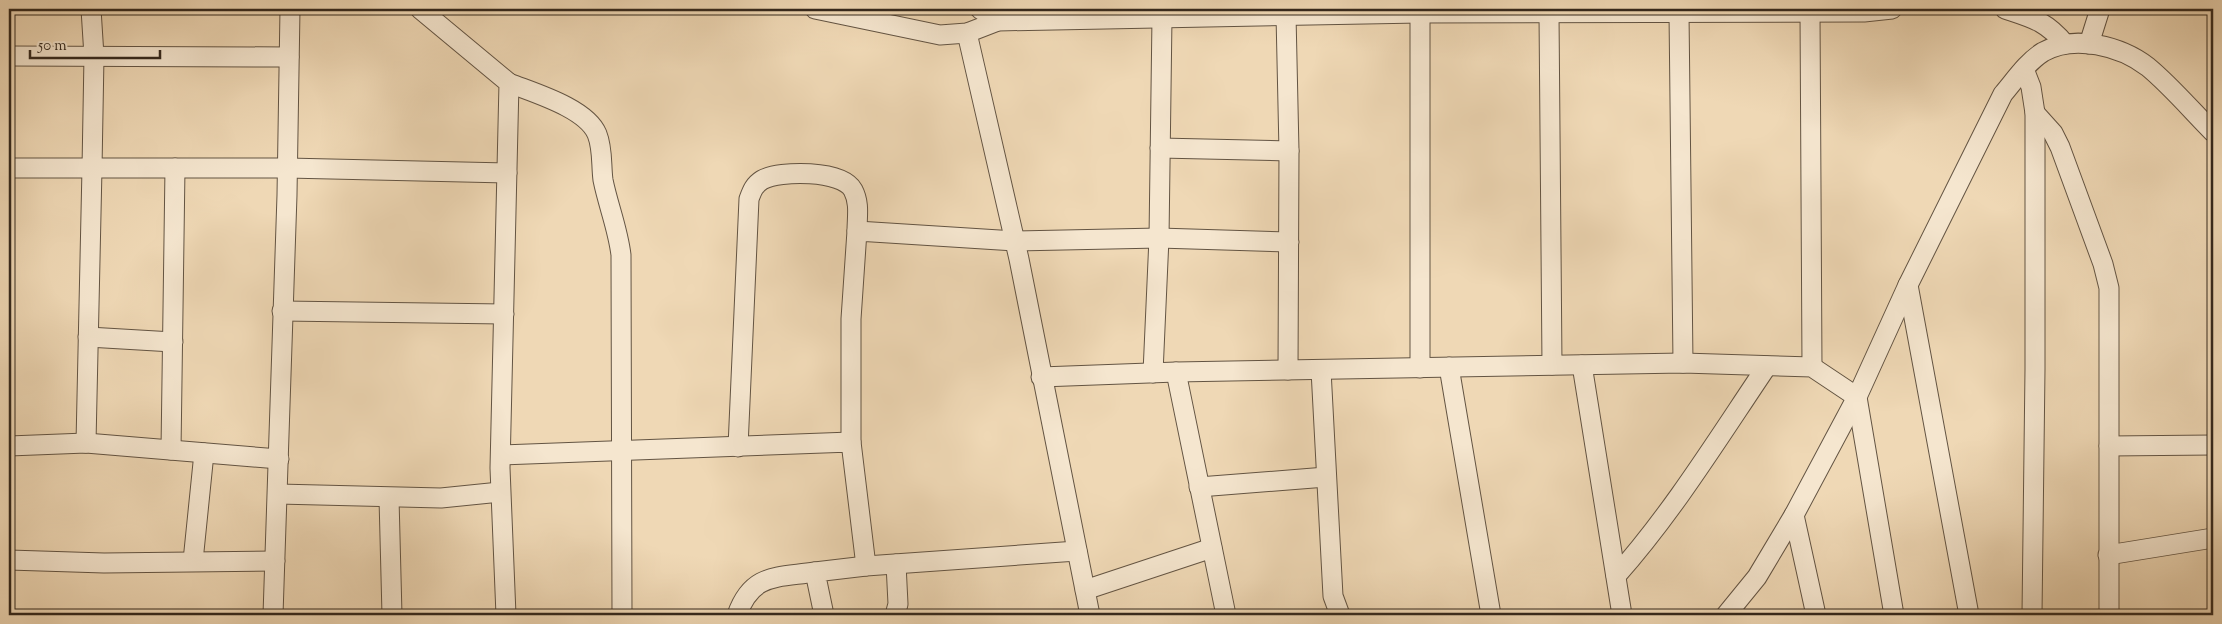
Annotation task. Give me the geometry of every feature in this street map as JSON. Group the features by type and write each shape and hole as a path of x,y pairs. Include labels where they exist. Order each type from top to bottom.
{"street":[{"path":"86,443 94,56 91,9"},
{"path":"273,615 279,459 290,9"},
{"path":"420,9 509,83 552,100 582,117 590,123 598,138 603,179 619,240 621,255 622,615"},
{"path":"815,9 940,35 967,32 998,21 1420,13 1810,13 1864,12 1892,9"},
{"path":"980,9 998,21"},
{"path":"2006,9 2036,20 2052,29 2065,44"},
{"path":"2089,44 2100,9"},
{"path":"1420,13 1420,368"},
{"path":"1679,13 1683,363"},
{"path":"1810,13 1812,368"},
{"path":"1549,14 1552,365"},
{"path":"1286,15 1289,151 1288,370"},
{"path":"1153,373 1159,238 1162,17"},
{"path":"967,32 1015,241 1090,615"},
{"path":"1726,615 1757,577 1794,516 1857,397 1908,286 2003,94 2024,69 2043,52 2065,44 2089,44 2112,49 2134,58 2149,68 2213,132"},
{"path":"9,56 289,57"},
{"path":"2024,69 2032,87 2035,113 2035,369 2032,615"},
{"path":"506,615 500,455 509,83"},
{"path":"2035,113 2053,133 2060,148 2103,264 2109,288 2109,615"},
{"path":"1160,148 1289,151"},
{"path":"9,168 287,168 507,173"},
{"path":"171,450 175,168"},
{"path":"738,447 749,199 754,186 763,180 782,174 817,175 843,180 852,188 858,202 852,319 851,442 866,566"},
{"path":"857,231 1015,241 1159,238 1289,242"},
{"path":"1908,286 1969,615"},
{"path":"282,311 504,314"},
{"path":"88,337 173,342"},
{"path":"1041,377 1176,372 1683,363 1812,368 1857,397 1894,615"},
{"path":"1582,365 1622,615"},
{"path":"1616,576 1637,553 1699,467 1767,366"},
{"path":"1449,367 1491,615"},
{"path":"1320,370 1333,596 1340,615"},
{"path":"1176,372 1226,615"},
{"path":"500,455 851,442"},
{"path":"9,446 86,443 279,459"},
{"path":"2109,446 2213,445"},
{"path":"193,561 204,453"},
{"path":"1199,487 1326,477"},
{"path":"278,494 441,498 500,492"},
{"path":"389,498 392,615"},
{"path":"1794,516 1816,615"},
{"path":"2108,555 2213,538"},
{"path":"1085,590 1212,548"},
{"path":"737,615 745,595 754,586 765,580 866,566 1077,551"},
{"path":"9,560 104,563 275,561"},
{"path":"895,615 898,604 896,564"},
{"path":"815,572 824,615"}]}
